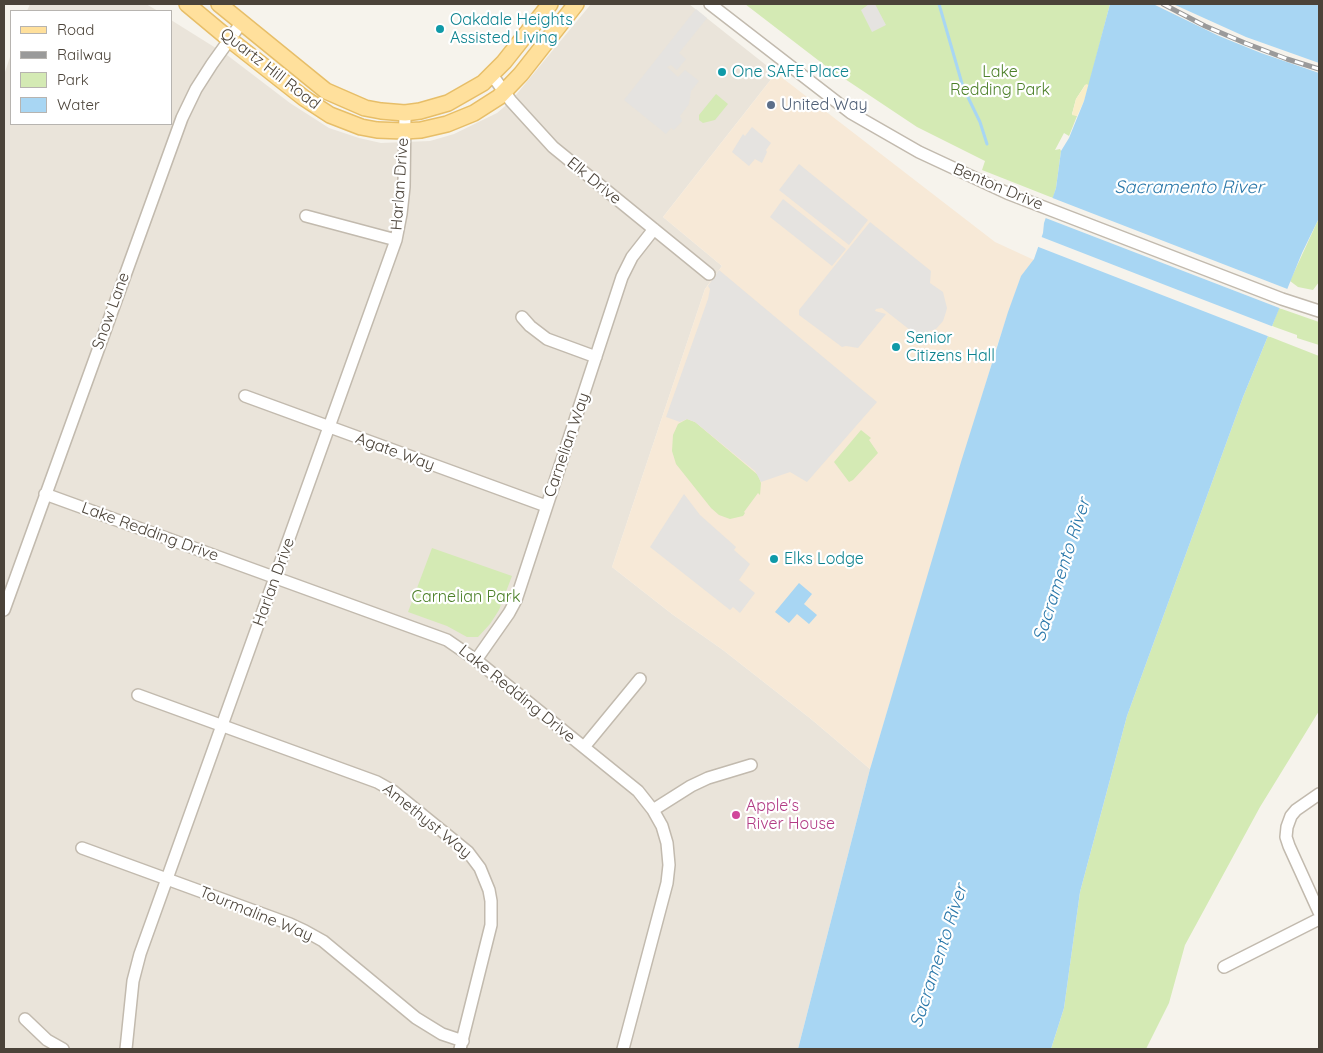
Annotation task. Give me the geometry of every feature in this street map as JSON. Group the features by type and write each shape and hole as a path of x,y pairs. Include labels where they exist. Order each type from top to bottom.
{"main road":[{"name":"Quartz Hill Road","path":"187,4 229,40 304,98 330,115 361,127 404,131 434,128 458,120 504,92 521,74 576,4"},
{"name":"Quartz Hill Road","path":"219,4 306,76 333,95 365,108 405,113 448,103 476,87 492,75 550,4"}],"street":[{"name":"Benton Drive","path":"710,4 851,112 920,152 1007,193 1282,299 1318,310"},
{"name":"Snow Lane","path":"4,610 182,118 196,89 242,22"},
{"name":"Elk Drive","path":"492,75 539,134 560,154 709,274"},
{"name":"Harlan Drive","path":"126,1049 135,973 222,724 396,240 404,187 405,113"},
{"path":"306,216 396,240"},
{"name":"Carnelian Way","path":"476,660 513,607 626,268 654,228"},
{"path":"522,317 547,339 596,357"},
{"name":"Agate Way","path":"245,396 546,506"},
{"name":"Lake Redding Drive","path":"45,494 439,637 459,647 638,791 653,810 662,826 667,843 668,865 666,883 623,1049"},
{"path":"584,747 640,679"},
{"name":"Amethyst Way","path":"138,694 383,784 447,834 473,858 489,890 491,925 462,1045"},
{"path":"653,810 691,786 708,778 751,765"},
{"path":"1319,794 1296,810 1288,821 1286,836 1319,912"},
{"name":"Tourmaline Way","path":"82,848 290,924 318,937 416,1018 462,1045"},
{"path":"1224,967 1319,919"},
{"path":"25,1019 48,1040 63,1049"}],"shaded area":[{"path":"30,4 146,4 156,10 27,10"},
{"path":"591,4 689,4 776,73 663,217 722,266 705,289 612,567 672,614 723,650 811,719 870,769 798,1049 4,1049 4,75 10,57 10,125 172,125 172,21 227,55 290,103 329,128 359,138 381,143 430,141 454,134 497,113 511,101"},
{"path":"869,4 875,4 886,25 872,32 861,10"},
{"path":"696,9 707,18 679,53 686,59 677,70 671,65 667,67 678,77 685,70 699,81 691,91 689,104 680,116 682,121 674,130 671,128 666,134 624,100"},
{"path":"776,73 995,242 1034,260 1021,277 998,343 870,769 811,719 723,650 672,614 612,567 705,289 722,266 663,217"},
{"path":"752,127 771,143 766,150 767,152 762,163 755,159 749,166 732,152 743,134 745,136"},
{"path":"799,164 868,220 849,245 779,190"},
{"path":"783,199 846,249 832,266 770,217"},
{"path":"870,222 931,271 930,283 943,292 947,308 943,321 936,329 921,334 910,330 882,308 876,309 875,311 886,314 858,348 842,347 799,315 799,310"},
{"path":"719,270 877,402 807,482 790,472 761,482 755,471 695,422 687,419 680,422 666,417 708,299 710,289 708,286"},
{"path":"684,494 700,515 736,547 734,550 750,564 739,580 755,593 740,613 733,607 730,610 650,547"}],"green space":[{"name":"Lake Redding Park","path":"745,4 1110,4 1089,85 1085,85 1076,99 1072,114 1077,116 1069,136 1064,133 1055,150 1060,149 1061,151 1053,198 982,170 985,161 917,127 827,67"},
{"path":"716,94 728,104 715,120 703,123 699,120 699,115"},
{"path":"1319,218 1319,282 1313,290 1298,287 1290,281"},
{"path":"1279,308 1319,322 1319,345 1297,338 1297,335 1272,326"},
{"path":"1268,336 1319,356 1319,711 1260,807 1185,945 1169,1003 1146,1049 1051,1049 1064,1008 1080,892 1127,716 1243,397"},
{"path":"687,419 695,422 758,475 761,483 760,495 758,493 743,516 730,519 719,515 711,508 676,464 672,451 673,435 678,424"},
{"path":"861,430 871,438 869,440 878,453 849,482 834,462"},
{"name":"Carnelian Park","path":"432,548 512,576 499,610 478,637 467,637 447,626 408,612"}],"sand":[{"path":"1086,84 1089,85 1084,101 1077,116 1072,115 1076,99"}],"water":[{"name":"Sacramento River","path":"1110,4 1319,4 1319,218 1302,253 1243,397 1127,716 1080,892 1064,1008 1051,1049 798,1049 870,769 961,462 1008,312 1021,276 1034,259 1043,233 1044,223 1056,188 1061,151 1069,138 1084,101"},
{"path":"799,583 812,594 804,604 817,615 809,624 797,614 789,623 775,612"}],"pier":[{"path":"1153,4 1173,4 1246,37 1319,63 1319,73 1219,36"},
{"path":"1050,197 1290,290 1282,309 1043,217"},
{"path":"1039,236 1274,327 1270,337 1036,246"}],"waterway":[{"path":"939,4 963,87 980,122 987,144"}],"railway":[{"path":"1163,4 1205,26 1245,43 1319,69"}],"place":[{"name":"Oakdale Heights Assisted Living","path":"440,29"},
{"name":"One SAFE Place","path":"722,72"},
{"name":"United Way","path":"771,105"},
{"name":"Senior Citizens Hall","path":"896,347"},
{"name":"Elks Lodge","path":"774,559"},
{"name":"Apple's River House","path":"736,815"}]}
